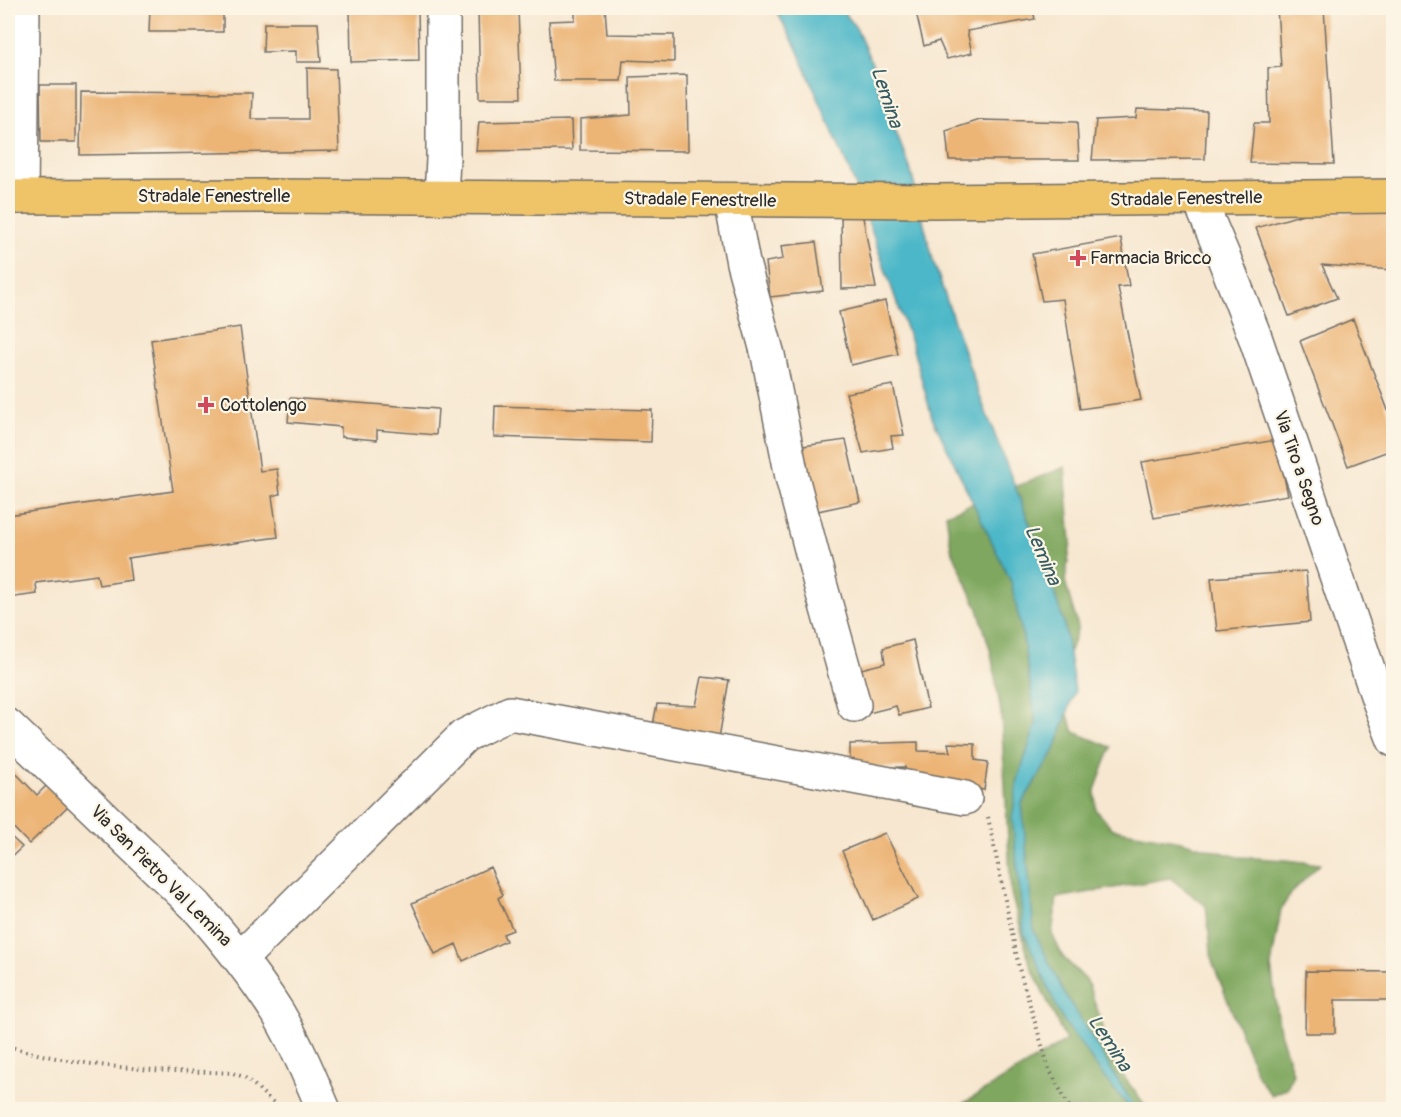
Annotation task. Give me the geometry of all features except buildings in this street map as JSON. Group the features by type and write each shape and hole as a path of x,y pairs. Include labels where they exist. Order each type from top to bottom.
{"main road":[{"name":"Stradale Fenestrelle","path":"14,197 274,196 935,201 1394,196"}],"street":[{"path":"14,197 22,8"},
{"path":"441,197 443,8"},
{"name":"Via Tiro a Segno","path":"1199,199 1255,337 1394,740"},
{"path":"731,200 743,263 768,355 792,477 820,587 854,705"},
{"path":"241,958 464,736 510,712 965,798"},
{"name":"Via San Pietro Val Lemina","path":"8,726 196,906 241,958 278,1014 324,1110"}],"path":[{"path":"965,798 987,813 1020,972 1049,1069 1071,1110"},
{"path":"8,1046 61,1058 130,1068 233,1073 245,1078 266,1097 287,1110"}],"green space":[{"path":"1065,467 1071,542 1065,581 1078,627 1060,692 1074,732 1111,747 1095,790 1096,810 1113,829 1181,841 1238,857 1320,864 1292,892 1281,909 1271,966 1280,1032 1293,1073 1287,1088 1271,1095 1258,1077 1212,961 1206,906 1170,878 1057,898 1052,934 1063,957 1087,981 1112,1061 1148,1109 954,1109 1066,1041 1030,964 1011,893 1001,713 991,653 978,609 951,548 946,514"}],"water":[{"path":"775,8 841,8 856,28 873,66 880,92 910,168 933,260 977,389 1043,558 1064,623 1075,691 1054,752 1022,803 1034,931 1064,993 1136,1109 1131,1109 1104,1077 1061,1017 1024,933 1012,818 1018,779 1036,724 1023,638 1011,582 932,417 912,345 853,179 796,47"}],"place":[{"name":"Farmacia Bricco","path":"1078,258"},
{"name":"Cottolengo","path":"206,405"}],"water label":[{"name":"Lemina","path":"887,97"},
{"name":"Lemina","path":"1043,555"},
{"name":"Lemina","path":"1110,1043"}]}
